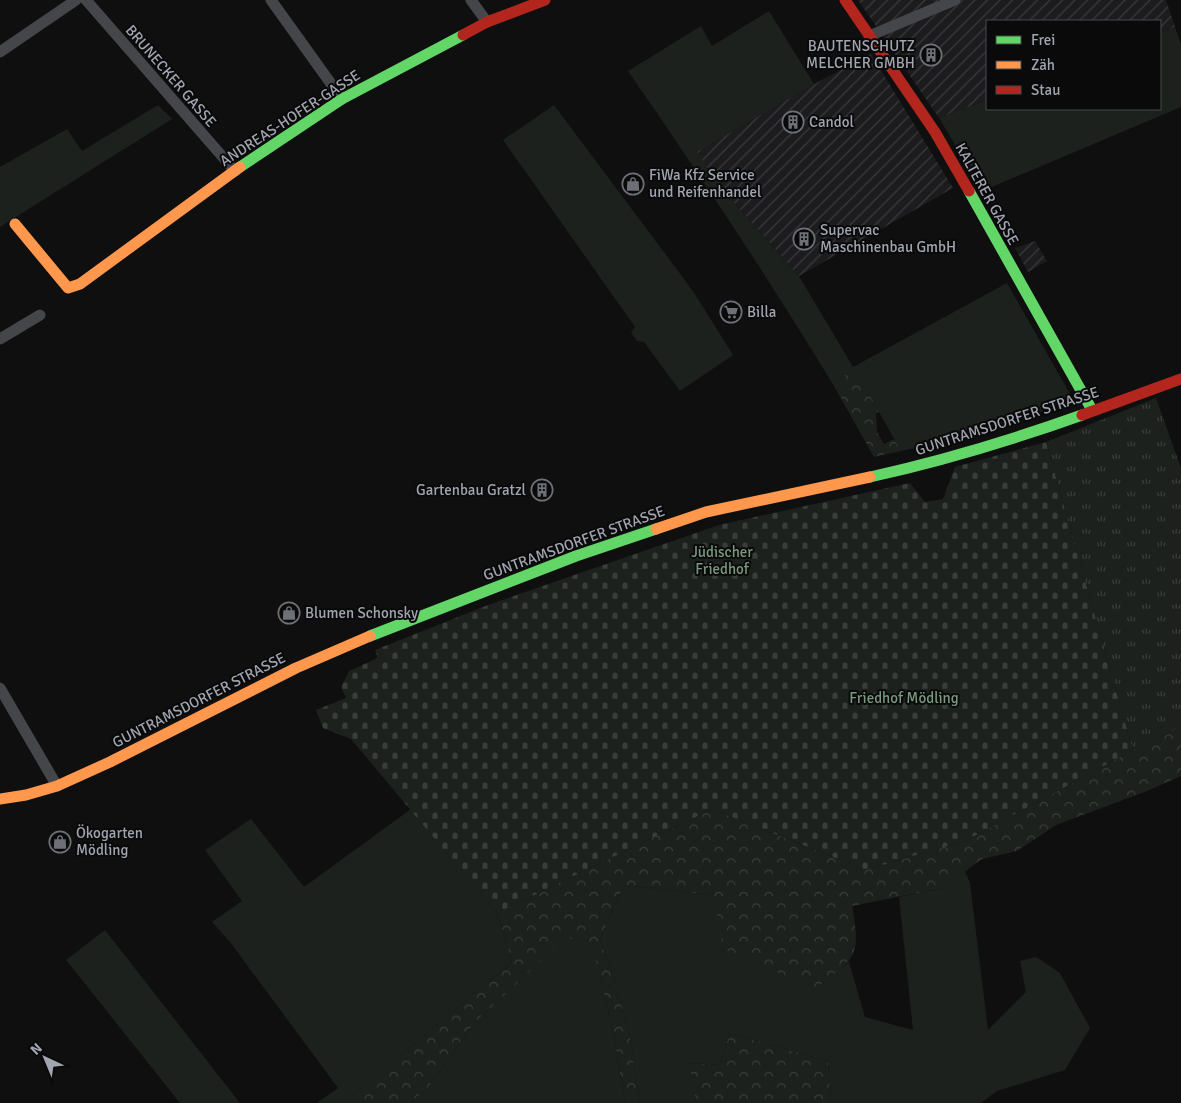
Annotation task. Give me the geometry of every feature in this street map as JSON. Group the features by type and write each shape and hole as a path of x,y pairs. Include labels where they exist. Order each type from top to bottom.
{"street":[{"path":"0,52 76,0"},
{"name":"BRUNECKER GASSE","path":"86,0 234,171"},
{"path":"271,0 342,99"},
{"path":"471,0 487,22"},
{"name":"ANDREAS-HOFER-GASSE","path":"15,224 68,288 80,284 234,171 342,99 487,22 545,0"},
{"name":"KALTERER GASSE","path":"845,0 935,132 1092,410"},
{"path":"869,36 954,0"},
{"path":"0,339 40,315"},
{"name":"GUNTRAMSDORFER STRASSE","path":"0,801 57,786 110,762 296,668 389,628 576,556 706,512 924,465 1025,435 1181,379"},
{"path":"0,688 57,786"}],"shaded area":[{"path":"858,0 1166,0 1175,27 1161,33 1161,20 986,20 986,100 939,118"},
{"path":"871,54 953,188 799,276 723,191 696,152 814,84"},
{"path":"1035,241 1047,261 1028,272 1015,248"}],"green space":[{"path":"769,11 814,84 697,152 723,191 799,276 853,367 1007,283 1070,394 1070,398 1064,403 978,435 901,451 854,368 834,386 733,227 628,71 701,26 712,46"},
{"path":"1175,27 1181,44 1181,107 982,190 939,118 986,100 986,110 1161,110 1161,33"},
{"path":"158,105 172,119 0,227 0,167 67,129 82,151"},
{"path":"554,105 693,291 733,355 680,391 644,342 637,341 631,333 635,327 503,140"},
{"path":"854,367 879,412 876,413 877,432 884,444 894,439 901,451 874,457 834,386"},
{"path":"1156,398 1181,468 1181,727 1133,750 1046,442"},
{"name":"Friedhof Mödling","path":"1046,442 1133,750 967,840 866,870 712,809 497,913 351,739 323,728 316,710 346,698 341,687 349,671 378,658 375,650 488,605 719,525 910,483 925,502 943,499 955,467"},
{"path":"1181,727 1181,776 1147,791 1056,825 1017,851 982,859 942,888 852,906 856,937 852,956 839,970 815,989 723,949 714,895 624,885 600,939 628,1025 640,1103 625,1103 613,1031 595,956 568,936 474,1023 427,1089 409,1103 343,1103 512,962 497,913 712,809 866,870 967,840 1133,750"},
{"path":"411,809 497,913 512,962 343,1103 317,1103 338,1088 230,942 212,922 242,901 205,850 251,819 304,887"},
{"path":"965,871 970,883 988,1030 1026,992 1020,961 1036,957 1060,973 1090,1028 1065,1070 997,1091 981,1103 831,1103 828,1061 730,1033 720,1065 690,1063 696,1103 640,1103 628,1025 600,939 624,885 714,895 815,989 849,962 865,1017 913,1030 899,897 942,888"},
{"path":"105,930 240,1103 180,1103 66,960"},
{"path":"568,935 595,955 613,1031 625,1103 409,1103 427,1089 474,1023"},
{"path":"730,1033 828,1061 831,1103 696,1103 689,1063 720,1065"}],"traffic: fast":[{"path":"240,167 342,99 463,35"},
{"path":"969,191 1092,410"},
{"path":"870,477 977,449 1082,415"},
{"path":"370,636 576,556 656,529"}],"traffic: slow":[{"path":"15,224 68,288 80,284 240,167"},
{"path":"656,529 706,512 870,477"},
{"path":"0,799 26,795 57,786 110,762 296,668 370,636"}],"traffic: jam":[{"path":"463,35 487,22 545,0"},
{"path":"845,0 935,132 969,191"},
{"path":"1082,415 1181,379"}],"place":[{"name":"BAUTENSCHUTZ MELCHER GMBH","path":"931,55"},
{"name":"Candol","path":"793,122"},
{"name":"FiWa Kfz Service und Reifenhandel","path":"633,184"},
{"name":"Supervac Maschinenbau GmbH","path":"804,239"},
{"name":"Billa","path":"731,312"},
{"name":"Gartenbau Gratzl","path":"542,490"},
{"name":"Blumen Schonsky","path":"289,613"},
{"name":"Ökogarten Mödling","path":"60,842"}],"park label":[{"name":"Jüdischer Friedhof","path":"722,560"}]}
